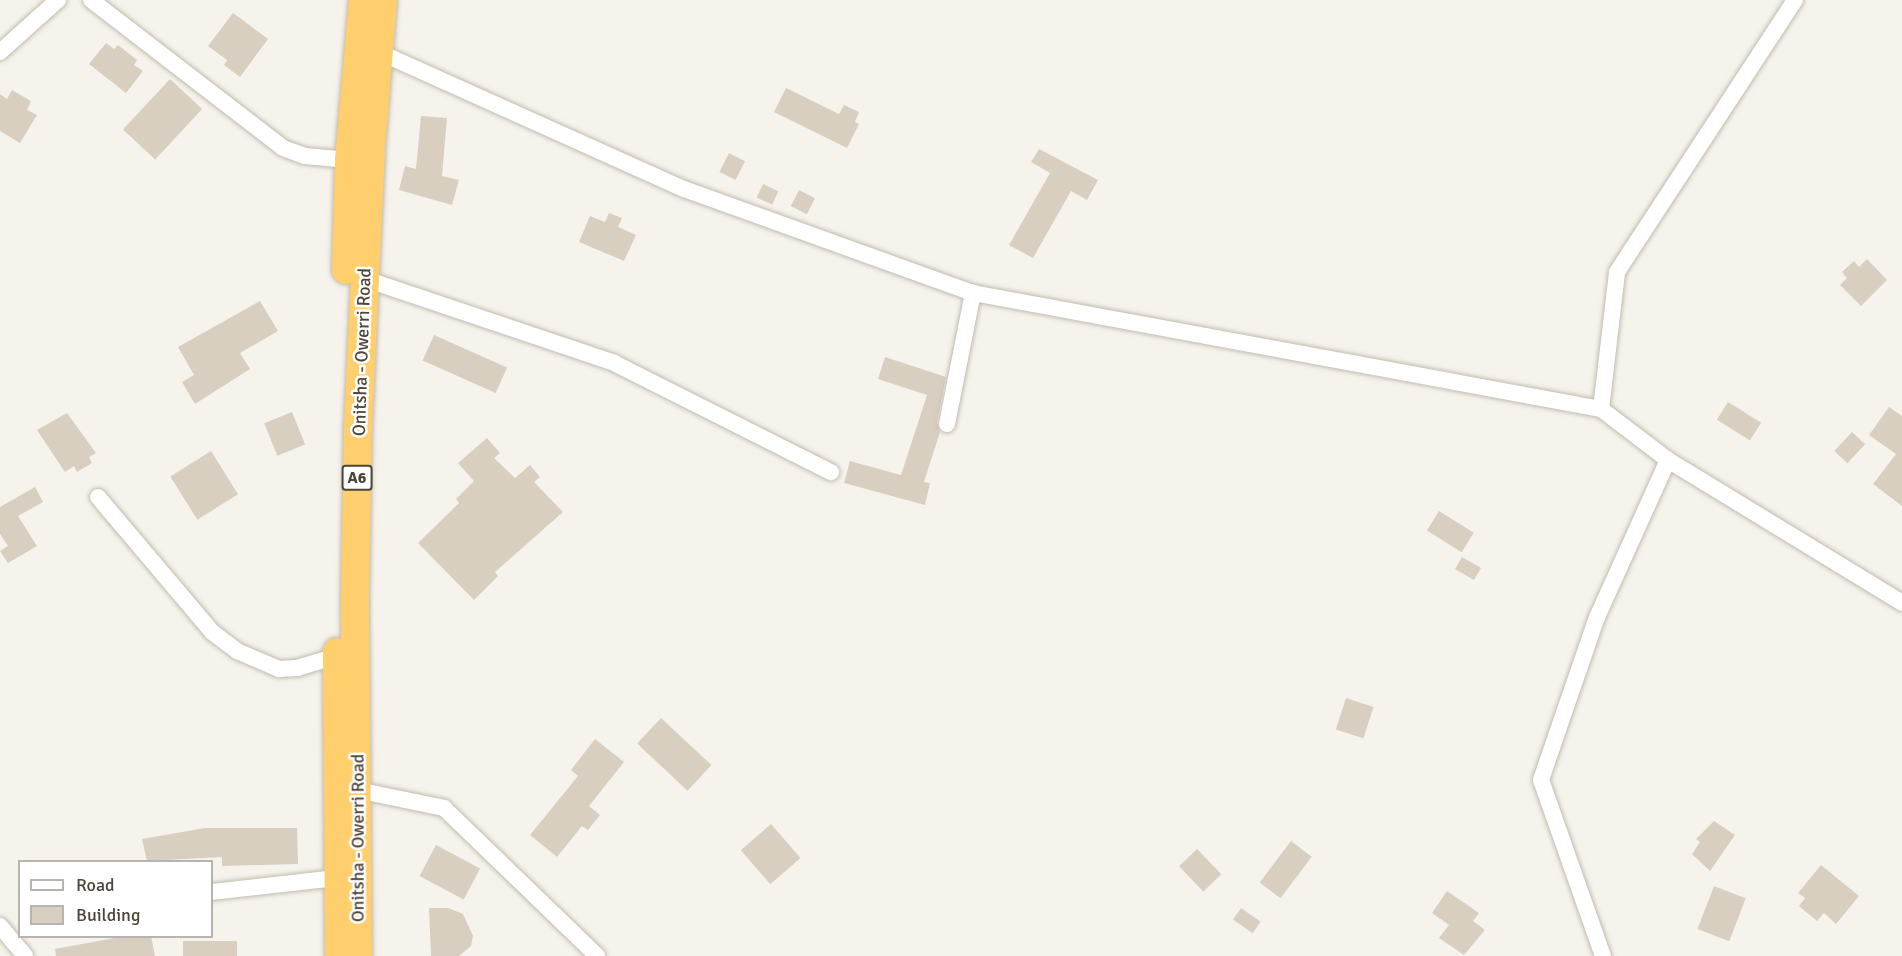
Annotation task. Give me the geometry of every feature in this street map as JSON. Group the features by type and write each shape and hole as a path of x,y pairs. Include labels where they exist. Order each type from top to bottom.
{"highway":[{"name":"Onitsha - Owerri Road","path":"339,956 337,656 350,159 363,0"},
{"name":"Onitsha - Owerri Road","path":"358,956 355,597 365,279 383,0"}],"street":[{"path":"0,52 58,0"},
{"path":"91,0 283,148 305,156 350,159"},
{"path":"1601,409 1617,272 1795,0"},
{"path":"379,52 684,189 973,293 1601,409 1668,460 1902,603"},
{"path":"365,279 614,363 831,472"},
{"path":"947,424 973,293"},
{"path":"1603,956 1541,780 1597,617 1668,460"},
{"path":"98,497 212,632 237,651 279,669 297,668 337,656"},
{"path":"357,790 444,808 597,956"},
{"path":"213,892 337,878"},
{"path":"0,927 25,956"}],"building":[{"path":"233,13 268,39 240,77 224,65 227,60 208,46"},
{"path":"106,43 114,49 118,45 137,60 134,65 143,71 126,93 89,64"},
{"path":"170,79 202,109 155,159 123,129"},
{"path":"786,88 839,114 844,105 859,112 855,122 859,124 847,148 774,112"},
{"path":"12,90 31,101 27,110 37,115 20,143 0,131 0,94 7,99"},
{"path":"421,116 447,118 442,176 459,180 452,205 399,190 405,166 416,169"},
{"path":"1039,149 1098,180 1087,200 1071,191 1033,258 1009,245 1050,173 1031,162"},
{"path":"729,153 745,161 736,180 719,172"},
{"path":"763,184 778,191 772,205 757,198"},
{"path":"799,190 815,198 807,214 791,206"},
{"path":"609,213 622,218 618,227 636,235 624,261 579,242 590,216 605,222"},
{"path":"1867,259 1887,280 1861,306 1840,285 1847,278 1842,272 1854,261 1859,267"},
{"path":"260,301 278,331 240,353 250,369 195,404 182,382 194,375 178,347"},
{"path":"434,335 507,368 496,393 423,361"},
{"path":"885,357 946,377 937,422 940,432 924,482 930,483 925,505 844,483 850,461 901,475 927,395 878,379"},
{"path":"1728,402 1761,423 1750,440 1717,420"},
{"path":"1889,407 1902,416 1902,506 1873,484 1896,454 1869,435"},
{"path":"292,412 305,444 277,456 264,423"},
{"path":"67,413 96,453 89,457 92,463 77,472 74,466 65,472 37,430"},
{"path":"1852,432 1865,444 1847,463 1834,451"},
{"path":"487,438 500,453 494,458 515,478 530,465 540,477 534,482 563,512 495,572 498,576 474,600 418,543 459,503 456,499 474,481 458,463"},
{"path":"211,451 238,494 197,520 170,476"},
{"path":"35,487 43,502 18,516 37,546 8,563 0,551 8,546 0,534 0,507"},
{"path":"1439,511 1474,533 1462,552 1427,531"},
{"path":"1462,557 1481,568 1474,580 1455,569"},
{"path":"1346,698 1374,707 1363,738 1336,729"},
{"path":"661,718 711,765 688,791 637,744"},
{"path":"595,739 624,762 589,806 600,815 588,830 582,826 557,857 530,835 578,776 571,770"},
{"path":"1714,821 1735,835 1710,871 1692,854 1700,842 1696,839"},
{"path":"771,824 801,858 770,884 741,850"},
{"path":"205,828 297,828 298,864 222,866 222,857 147,860 142,839"},
{"path":"1291,841 1312,857 1280,898 1260,883"},
{"path":"436,845 480,868 464,899 420,876"},
{"path":"1197,849 1221,874 1203,892 1179,866"},
{"path":"1821,865 1859,896 1836,924 1824,913 1817,921 1799,906 1805,898 1798,893"},
{"path":"1714,886 1746,898 1729,941 1698,929"},
{"path":"1447,891 1479,913 1473,921 1485,930 1464,955 1439,938 1449,925 1432,913"},
{"path":"429,908 448,908 463,914 473,936 471,946 459,956 431,956"},
{"path":"1241,908 1261,922 1253,933 1233,919"},
{"path":"114,938 151,938 155,956 56,956 55,949"},
{"path":"183,941 237,941 237,956 183,956"}]}
